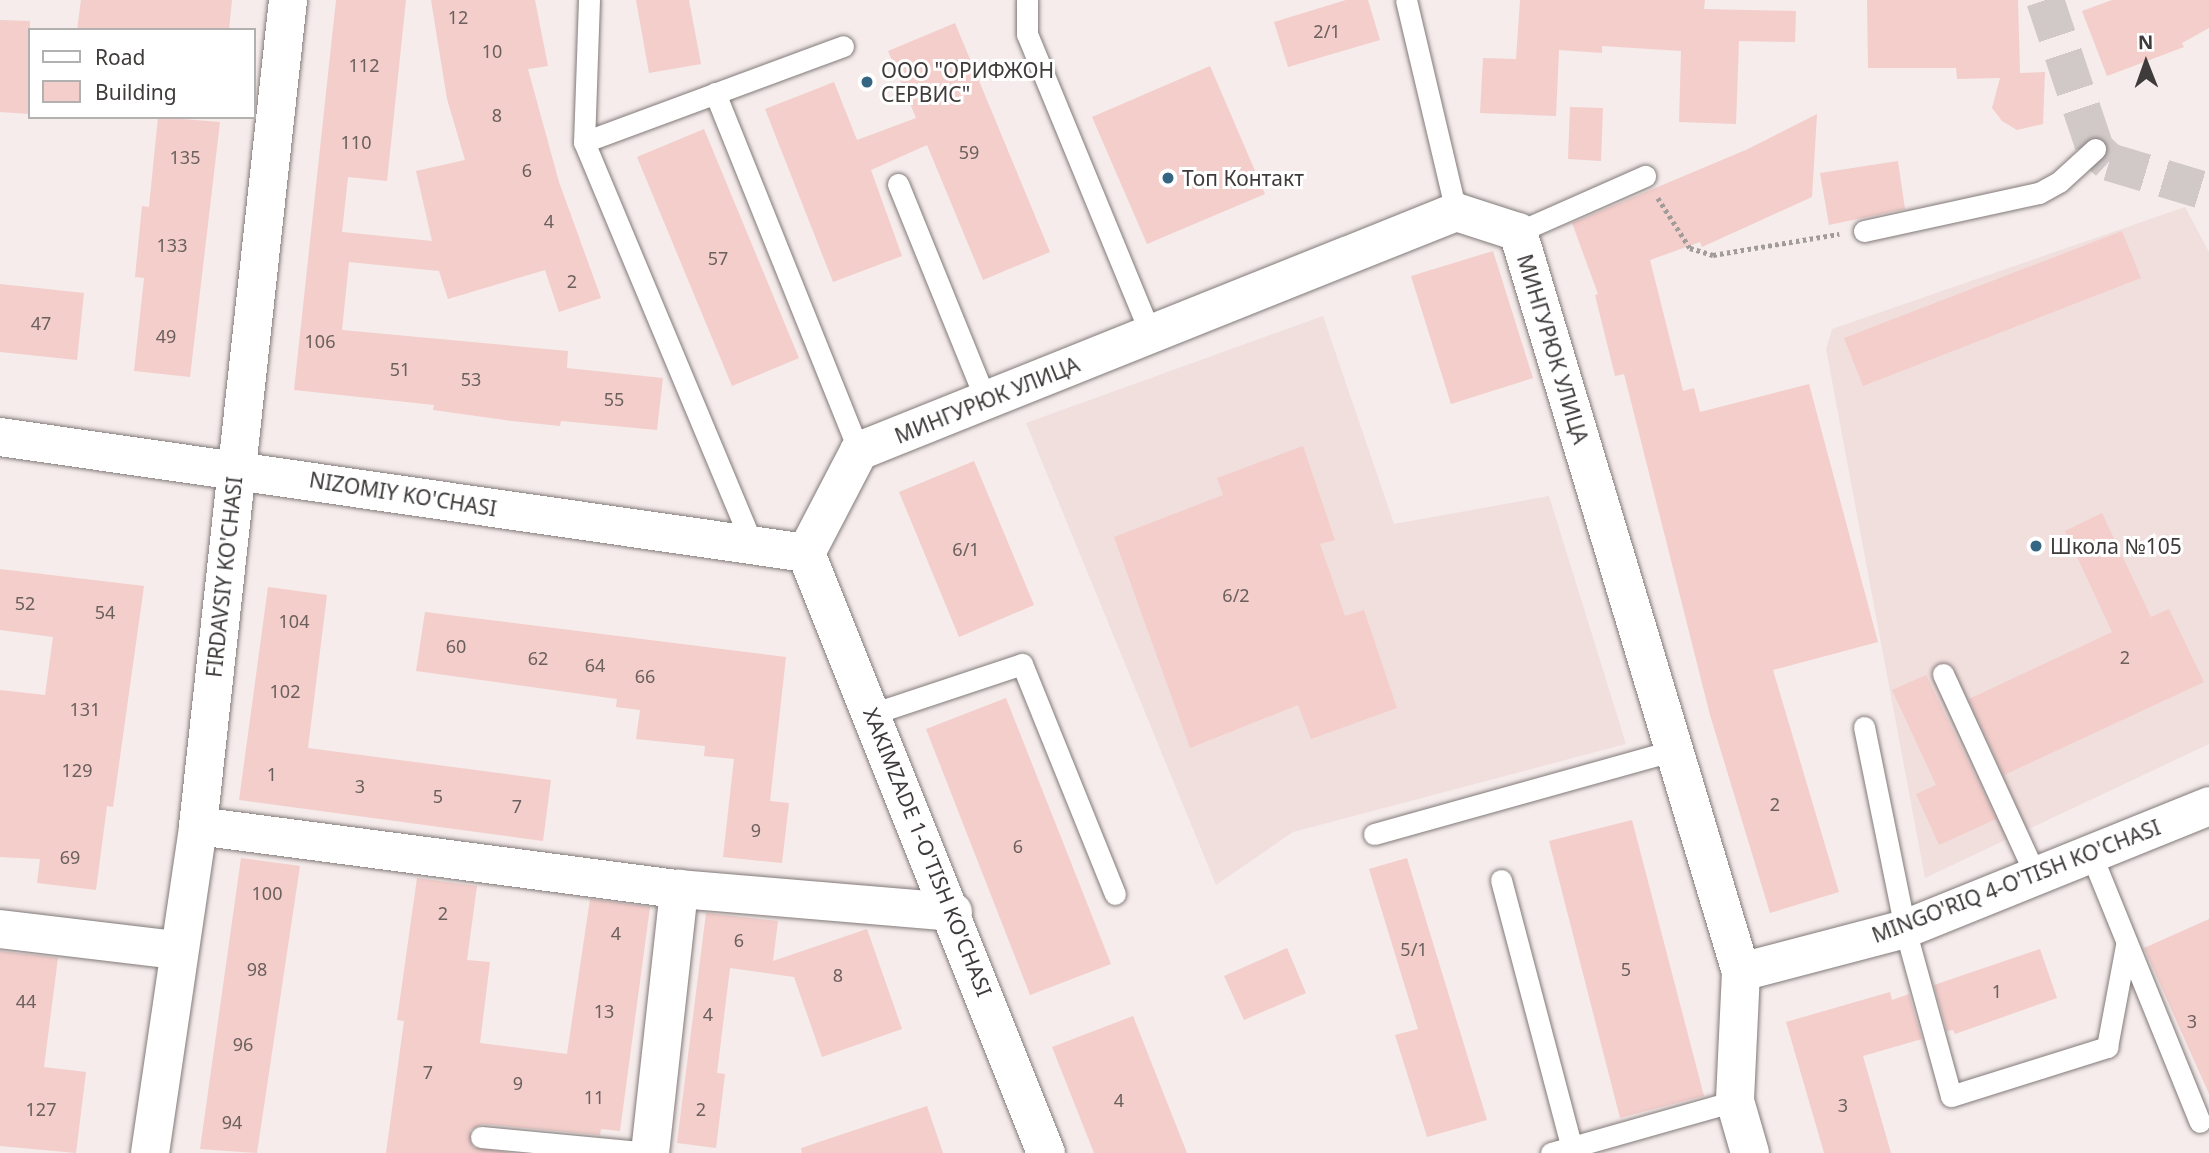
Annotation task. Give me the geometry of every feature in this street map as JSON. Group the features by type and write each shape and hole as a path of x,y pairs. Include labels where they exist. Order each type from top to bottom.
{"street":[{"name":"FIRDAVSIY KO'CHASI","path":"150,1153 177,950 198,826 288,0"},
{"name":"МИНГУРЮК УЛИЦА","path":"859,451 1456,212 1518,232 1672,751 1741,972"},
{"name":"NIZOMIY KO'CHASI","path":"0,437 236,468 754,549 806,553"},
{"path":"806,553 859,451"},
{"name":"XAKIMZADE 1-O'TISH KO'CHASI","path":"806,553 953,912 1046,1153"},
{"name":"MINGO'RIQ 4-O'TISH KO'CHASI","path":"1741,972 1905,929 2209,806"},
{"path":"198,826 679,889 953,912"},
{"path":"650,1153 679,889"},
{"path":"0,929 177,950"},
{"path":"1741,972 1735,1101 1750,1153"}],"lane":[{"path":"589,0 584,142 754,549"},
{"path":"1027,0 1027,34 1150,333"},
{"path":"1406,0 1456,212"},
{"path":"584,142 843,46"},
{"path":"715,93 859,451"},
{"path":"1864,231 2039,194 2059,182 2095,149"},
{"path":"1518,232 1645,176"},
{"path":"898,184 986,401"},
{"path":"872,714 1022,664 1115,894"},
{"path":"1943,674 2036,876"},
{"path":"1864,727 1905,929 1951,1096 2107,1047 2126,945"},
{"path":"1374,834 1672,751"},
{"path":"2091,854 2200,1122"},
{"path":"1501,880 1562,1151 1735,1101"},
{"path":"481,1137 650,1153"}],"path":[{"path":"1645,176 1690,248 1700,253 1735,253 1864,231"}],"shaded area":[{"name":"Школа №105","path":"2185,207 2209,252 2209,744 1925,878 1826,349 1832,329"},
{"path":"1323,316 1394,524 1549,496 1626,744 1293,832 1216,885 1026,423"}],"building":[{"path":"81,0 232,0 229,28 77,28"},
{"path":"336,0 406,0 387,181 348,177 342,232 432,241 416,171 465,160 447,99 431,0 535,0 548,66 528,69 559,182 601,298 559,312 545,270 448,299 439,271 349,262 342,330 568,351 567,368 663,378 657,430 561,421 560,426 512,421 433,410 434,405 294,390"},
{"path":"636,0 689,0 701,64 649,73"},
{"path":"1346,0 1368,0 1380,40 1288,67 1274,22"},
{"path":"1520,0 1705,0 1704,9 1796,11 1795,42 1739,41 1736,124 1679,122 1681,51 1602,46 1602,53 1559,50 1556,116 1480,113 1483,58 1516,59"},
{"path":"1867,0 2018,0 2020,73 2045,72 2043,124 2017,130 2002,121 1992,108 2000,78 1957,79 1956,68 1868,68"},
{"path":"2112,0 2209,0 2209,28 2182,43 2184,47 2107,76 2082,11"},
{"path":"0,20 30,21 28,114 0,112"},
{"path":"955,23 1050,252 983,280 927,145 871,170 902,256 833,282 765,109 834,82 857,140 916,118 888,51"},
{"path":"1210,66 1265,194 1147,244 1092,117"},
{"path":"1570,107 1603,108 1601,161 1568,159"},
{"path":"1817,114 1812,197 1702,247 1700,242 1650,260 1683,391 1694,388 1700,412 1809,384 1878,642 1773,670 1839,892 1770,913 1710,715 1624,374 1615,376 1595,295 1598,294 1572,223 1748,149"},
{"path":"158,119 220,122 190,377 134,371 144,278 135,277 142,206 149,207"},
{"path":"704,129 799,358 732,386 637,157"},
{"path":"1898,161 1905,209 1829,225 1820,173"},
{"path":"2122,231 2141,278 1863,386 1844,338"},
{"path":"1493,251 1533,378 1451,404 1411,276"},
{"path":"0,284 84,293 77,360 0,352"},
{"path":"1303,446 1335,540 1320,544 1345,616 1364,610 1397,708 1311,739 1298,705 1190,748 1114,537 1223,495 1217,478"},
{"path":"974,461 1034,605 959,637 899,492"},
{"path":"2102,513 2151,617 2169,609 2204,682 2004,775 1969,699 2112,632 2065,531"},
{"path":"0,569 144,586 113,807 107,806 96,890 37,883 40,859 0,857 0,690 45,695 53,637 0,630"},
{"path":"268,587 327,595 308,748 551,780 543,841 239,800"},
{"path":"425,612 786,657 770,801 789,803 782,863 723,857 734,759 704,756 705,746 636,739 640,710 616,707 617,699 416,671"},
{"path":"1926,675 1996,819 1939,845 1916,794 1936,785 1892,690"},
{"path":"1006,698 1111,964 1030,995 926,729"},
{"path":"1632,820 1704,1096 1620,1118 1549,841"},
{"path":"241,858 300,866 257,1153 200,1149"},
{"path":"1407,858 1487,1120 1427,1137 1395,1035 1418,1029 1369,869"},
{"path":"417,878 477,886 467,960 490,962 480,1043 567,1054 590,899 650,907 620,1131 601,1129 600,1135 482,1124 470,1130 473,1147 511,1153 386,1153 404,1021 397,1020"},
{"path":"706,913 778,921 773,961 867,929 902,1029 822,1057 794,977 730,968 717,1073 725,1074 716,1148 677,1143"},
{"path":"2209,919 2209,1094 2144,948"},
{"path":"1287,948 1306,993 1244,1020 1224,976"},
{"path":"2040,949 2057,998 1955,1034 1953,1030 1947,1031 1934,985"},
{"path":"0,951 58,958 44,1067 86,1072 76,1153 0,1146"},
{"path":"1890,992 1892,1000 1909,994 1922,1039 1863,1056 1891,1153 1824,1153 1786,1022"},
{"path":"1133,1016 1187,1153 1094,1153 1052,1047"},
{"path":"927,1106 943,1153 802,1153 801,1148"}],"tunnel":[{"path":"2045,0 2095,149 2109,162 2209,192"}],"place":[{"name":"ООО \"ОРИФЖОН СЕРВИС\"","path":"867,82"},
{"name":"Топ Контакт","path":"1168,178"},
{"name":"Школа №105","path":"2036,546"}]}
